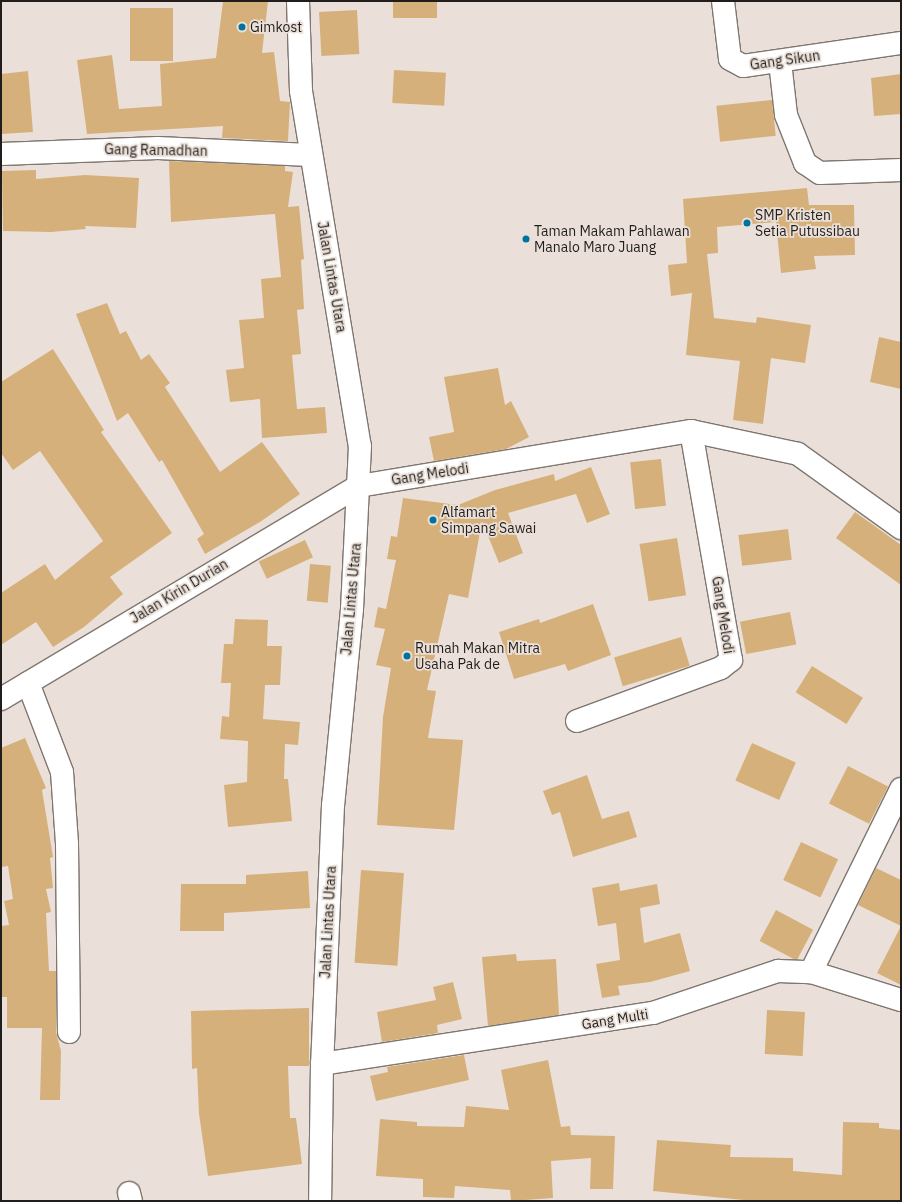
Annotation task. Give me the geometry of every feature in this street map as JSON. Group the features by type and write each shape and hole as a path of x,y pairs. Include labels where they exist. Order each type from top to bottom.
{"main road":[{"name":"Jalan Lintas Utara","path":"298,1 301,91 310,155 356,411 359,486 333,805 322,1064 320,1201"},
{"name":"Gang Sikun","path":"723,1 730,58 742,66 780,62 901,43"},
{"path":"780,62 786,115 805,163 820,173 901,170"},
{"name":"Gang Ramadhan","path":"1,154 158,148 310,155"},
{"path":"694,431 798,454 901,528"},
{"name":"Gang Melodi","path":"359,486 694,431 730,660 721,668 577,721"},
{"name":"Jalan Kirin Durian","path":"1,699 359,486"},
{"path":"28,683 62,772 67,844 69,1032"},
{"path":"811,972 901,789"},
{"name":"Gang Multi","path":"322,1064 653,1013 778,971 811,972 901,1000"}],"building":[{"path":"223,1 268,1 262,53 274,52 280,101 290,102 288,141 222,138 223,126 87,134 77,60 112,55 119,109 162,106 160,64 216,58"},
{"path":"393,1 437,1 437,18 393,18"},
{"path":"130,8 173,8 173,61 130,61"},
{"path":"357,10 359,54 321,56 319,12"},
{"path":"394,70 446,73 444,106 392,103"},
{"path":"28,71 33,132 1,134 1,74"},
{"path":"901,74 901,114 874,116 871,78"},
{"path":"772,100 776,136 720,142 716,106"},
{"path":"169,161 285,166 285,171 293,172 288,207 299,206 304,259 301,260 304,309 297,310 301,354 292,355 297,409 325,407 327,433 262,438 260,399 230,402 226,370 244,368 239,320 264,318 261,279 281,277 275,214 171,222"},
{"path":"36,170 36,179 85,175 139,178 136,228 85,226 86,229 51,232 3,231 2,171"},
{"path":"807,188 809,205 854,205 855,255 814,256 816,269 781,273 776,222 717,227 718,253 707,254 714,318 756,323 757,317 811,325 805,363 771,358 763,424 733,420 740,361 686,355 692,293 671,296 668,265 687,263 683,199"},
{"path":"107,303 120,334 126,331 141,360 149,354 170,383 165,387 220,472 262,442 300,494 260,522 205,554 197,539 204,534 162,460 159,462 128,413 117,421 76,314"},
{"path":"879,337 901,342 901,389 870,382"},
{"path":"53,349 104,430 101,432 172,533 110,577 123,594 84,627 53,647 36,622 1,645 1,593 45,564 55,580 103,541 40,451 13,470 1,453 1,382"},
{"path":"498,368 505,405 511,401 529,437 506,449 434,461 429,437 454,432 444,377"},
{"path":"661,459 666,506 635,509 630,462"},
{"path":"591,467 610,514 587,523 576,494 508,513 523,553 499,563 482,521 468,598 449,594 427,690 436,691 428,738 463,740 454,830 377,825 383,717 391,668 376,665 385,629 374,627 378,607 386,609 396,560 387,559 391,536 397,537 403,498 458,505 495,490 554,474 555,481"},
{"path":"855,512 901,545 901,585 836,538"},
{"path":"788,529 792,560 742,566 738,535"},
{"path":"677,538 686,595 649,601 639,544"},
{"path":"305,540 313,557 267,579 259,562"},
{"path":"310,564 331,566 328,603 307,601"},
{"path":"593,604 611,655 568,671 565,664 514,679 499,632 539,619 540,623"},
{"path":"790,612 796,644 746,654 740,622"},
{"path":"235,619 268,620 267,646 282,646 280,685 265,685 263,719 300,722 298,745 285,744 284,779 288,779 292,821 228,827 224,785 247,782 248,741 220,739 222,716 229,717 231,683 221,683 224,644 233,644"},
{"path":"681,637 690,666 623,686 614,657"},
{"path":"812,666 863,698 846,724 796,692"},
{"path":"25,738 46,788 42,790 53,857 50,858 53,888 46,889 51,912 46,913 49,971 56,971 56,1032 61,1051 60,1100 40,1100 42,1028 7,1028 7,997 1,997 1,926 9,925 4,901 13,899 8,866 1,867 1,748"},
{"path":"752,743 796,763 779,800 735,780"},
{"path":"848,766 888,786 869,824 829,803"},
{"path":"587,775 602,819 629,811 637,837 573,857 560,812 552,815 543,791"},
{"path":"801,842 838,859 820,897 783,880"},
{"path":"876,868 901,880 901,926 858,905"},
{"path":"361,870 404,873 397,966 355,963"},
{"path":"308,871 310,908 224,913 224,931 180,931 181,884 246,884 246,875"},
{"path":"619,883 620,891 657,884 660,904 640,908 644,943 680,933 690,971 650,982 618,986 620,995 602,998 596,964 620,960 616,923 598,926 592,888"},
{"path":"776,910 813,930 797,961 760,941"},
{"path":"901,926 901,985 877,973"},
{"path":"516,954 517,961 556,959 559,1015 488,1026 482,957"},
{"path":"453,982 462,1019 437,1025 438,1033 382,1042 377,1012 436,1000 433,987"},
{"path":"309,1008 309,1066 288,1066 290,1118 296,1118 302,1164 208,1176 199,1114 197,1068 192,1069 191,1011"},
{"path":"767,1010 805,1012 803,1056 765,1054"},
{"path":"464,1055 469,1080 376,1101 370,1076 388,1072 387,1067"},
{"path":"548,1060 561,1127 570,1126 571,1135 615,1136 613,1189 590,1189 591,1158 551,1161 553,1198 511,1201 510,1190 455,1186 454,1198 423,1197 423,1179 376,1176 380,1119 417,1122 417,1126 464,1127 466,1106 509,1110 501,1070"},
{"path":"843,1122 879,1123 879,1128 901,1130 901,1201 744,1200 653,1191 657,1140 731,1145 730,1157 793,1158 793,1171 842,1175"}],"place":[{"name":"Gimkost","path":"242,27"},
{"name":"SMP Kristen Setia Putussibau","path":"747,223"},
{"name":"Taman Makam Pahlawan Manalo Maro Juang","path":"526,239"},
{"name":"Alfamart Simpang Sawai","path":"433,520"},
{"name":"Rumah Makan Mitra Usaha Pak de","path":"407,656"}]}
